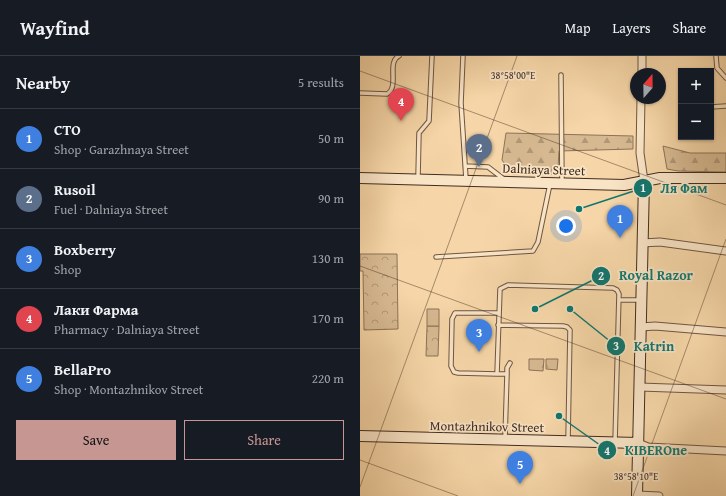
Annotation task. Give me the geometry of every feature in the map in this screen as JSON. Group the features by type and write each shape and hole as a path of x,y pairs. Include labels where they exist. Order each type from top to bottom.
{"street":[{"path":"642,56 642,68"},
{"path":"641,104 640,153 644,181 637,496 659,496"},
{"name":"Dalniaya Street","path":"360,178 624,185 660,178 726,178"},
{"path":"642,243 660,242 726,251"},
{"path":"641,326 726,332"},
{"path":"640,387 726,390"},
{"name":"Montazhnikov Street","path":"360,436 638,443"},
{"path":"638,443 644,446 652,447 726,450"}],"lane":[{"path":"360,93 387,94 391,92 393,87 394,62 396,57 399,56"},
{"path":"418,180 419,132 428,121 432,56"},
{"path":"463,56 461,103 466,180"},
{"path":"716,56 717,68 726,78"},
{"path":"561,75 562,183"},
{"path":"714,107 726,106"},
{"path":"466,166 488,166 507,182"},
{"path":"436,257 533,251 538,242 550,183"},
{"path":"497,374 500,288 508,285 613,288 617,290 619,294 615,442"},
{"path":"618,300 641,300"},
{"path":"499,314 455,313 452,319 451,366 454,372 507,374"},
{"path":"498,325 564,326 570,330 568,441"},
{"path":"505,439 507,368 510,363"}],"green space":[{"path":"506,133 633,136 633,149 559,151 558,168 553,174 512,174 502,160"},
{"path":"663,146 690,153 726,153 726,172 678,171 667,169"},
{"path":"360,254 397,254 398,329 364,330 363,271 360,271"},
{"path":"427,309 439,309 439,326 427,326"},
{"path":"427,326 439,326 438,356 426,356"},
{"path":"529,359 544,359 543,371 529,370"},
{"path":"546,359 558,359 557,370 546,369"}],"place":[{"name":"Лаки Фарма","path":"401,121"},
{"name":"Rusoil","path":"479,167"},
{"name":"Ля Фам","path":"579,209"},
{"name":"СТО","path":"620,238"},
{"name":"Royal Razor","path":"535,309"},
{"name":"Katrin","path":"570,309"},
{"name":"Boxberry","path":"479,352"},
{"name":"KIBEROne","path":"559,416"},
{"name":"BellaPro","path":"520,484"}]}
